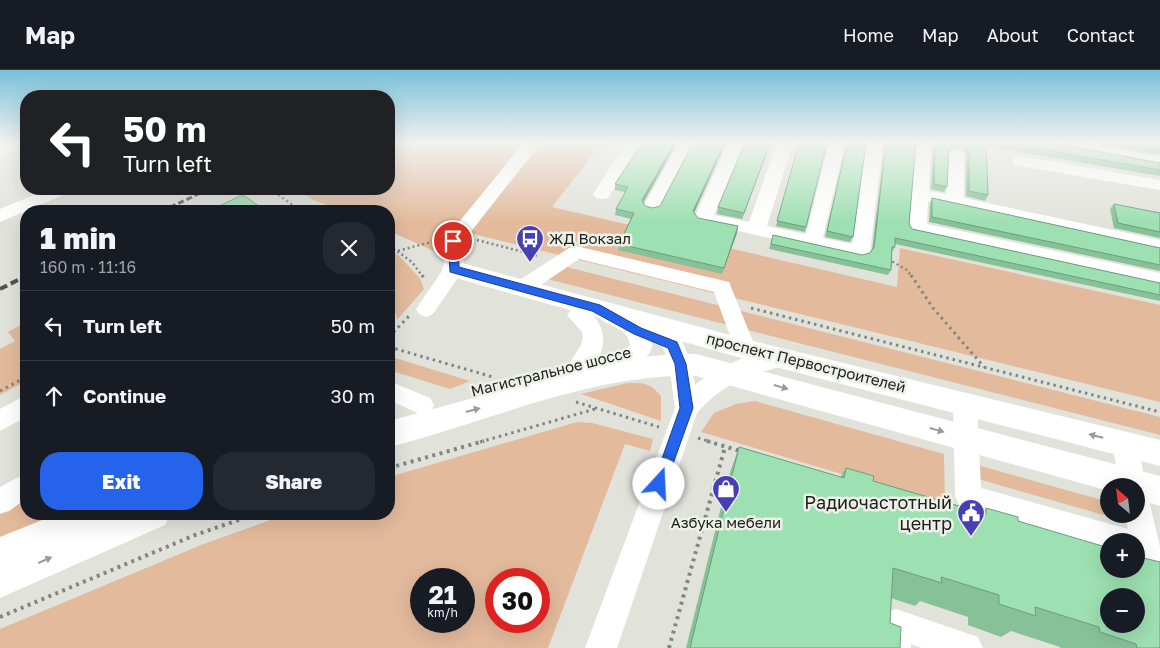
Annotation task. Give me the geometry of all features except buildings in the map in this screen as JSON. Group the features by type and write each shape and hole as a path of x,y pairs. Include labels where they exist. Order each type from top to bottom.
{"main road":[{"name":"проспект Первостроителей","path":"451,274 522,288 587,312 739,361 967,439 1100,478"},
{"path":"451,274 587,312 639,340"},
{"name":"Магистральное шоссе","path":"586,370 639,340 677,354 696,365 739,361"},
{"name":"Магистральное шоссе","path":"395,431 424,414 586,370 641,366 677,354"},
{"name":"проспект Первостроителей","path":"739,361 780,358 1160,453"},
{"name":"Магистральное шоссе","path":"395,414 424,414"},
{"path":"0,554 81,520"},
{"path":"0,580 139,520"}],"street":[{"path":"426,309 451,274 453,241 510,170"},
{"path":"602,194 617,170"},
{"path":"652,206 671,170"},
{"path":"724,170 703,218 860,252 871,170"},
{"path":"756,230 776,170"},
{"path":"813,242 830,170"},
{"path":"921,170 917,228 1160,280"},
{"path":"956,170 956,201"},
{"path":"1076,170 1160,185"},
{"path":"920,194 1160,246"},
{"path":"25,205 48,195"},
{"path":"0,216 20,207"},
{"path":"522,288 576,252 722,287 728,302 739,361 704,389 682,420 601,648"},
{"path":"586,370 595,338 587,312"},
{"path":"677,354 682,420"},
{"path":"395,394 424,414"},
{"path":"965,403 968,496 1100,534"},
{"path":"0,421 20,409"},
{"path":"1125,444 1137,478"},
{"path":"0,502 20,489"},
{"path":"1145,570 1160,614"},
{"path":"895,648 896,624 967,648"}],"path":[{"path":"277,195 292,205"},
{"path":"397,251 458,235 562,261"},
{"path":"860,252 887,258 907,270 933,308 985,368"},
{"path":"728,302 1160,412"},
{"path":"395,349 493,377"},
{"path":"0,391 20,380"},
{"path":"568,400 596,408 682,420 725,446 744,452"},
{"path":"395,466 596,408"},
{"path":"669,648 725,446"},
{"path":"0,617 195,535 239,520"}],"shaded area":[{"path":"395,170 502,170 434,251 395,234 395,205 327,205 306,195 395,195"},
{"path":"520,170 581,170 552,207 897,287 900,248 1160,305 1160,402 469,233"},
{"path":"397,254 420,278 424,289 397,320 395,312 395,256"},
{"path":"547,262 1160,417 1160,435 547,279"},
{"path":"20,325 20,384 0,395 0,349 15,341 8,332"},
{"path":"395,358 470,381 450,389 395,372"},
{"path":"627,383 646,384 661,396 661,421 581,394"},
{"path":"755,401 944,454 945,505 701,432 714,413 736,404"},
{"path":"577,422 592,423 653,439 650,451 625,444 548,648 0,648 0,629 201,545 270,520 395,520 395,475"},
{"path":"977,465 1100,499 1100,514 978,479"},
{"path":"20,498 20,520 56,520 0,544 0,511"}],"railway":[{"path":"175,205 196,195"},
{"path":"0,289 20,279"}],"place":[{"name":"ЖД Вокзал","path":"530,263"},
{"name":"Азбука мебели","path":"726,513"},
{"name":"Радиочастотный центр","path":"971,537"}],"route":[{"path":"453,241 454,269 596,308 638,331 673,345 680,364 686,408 659,484"}]}
